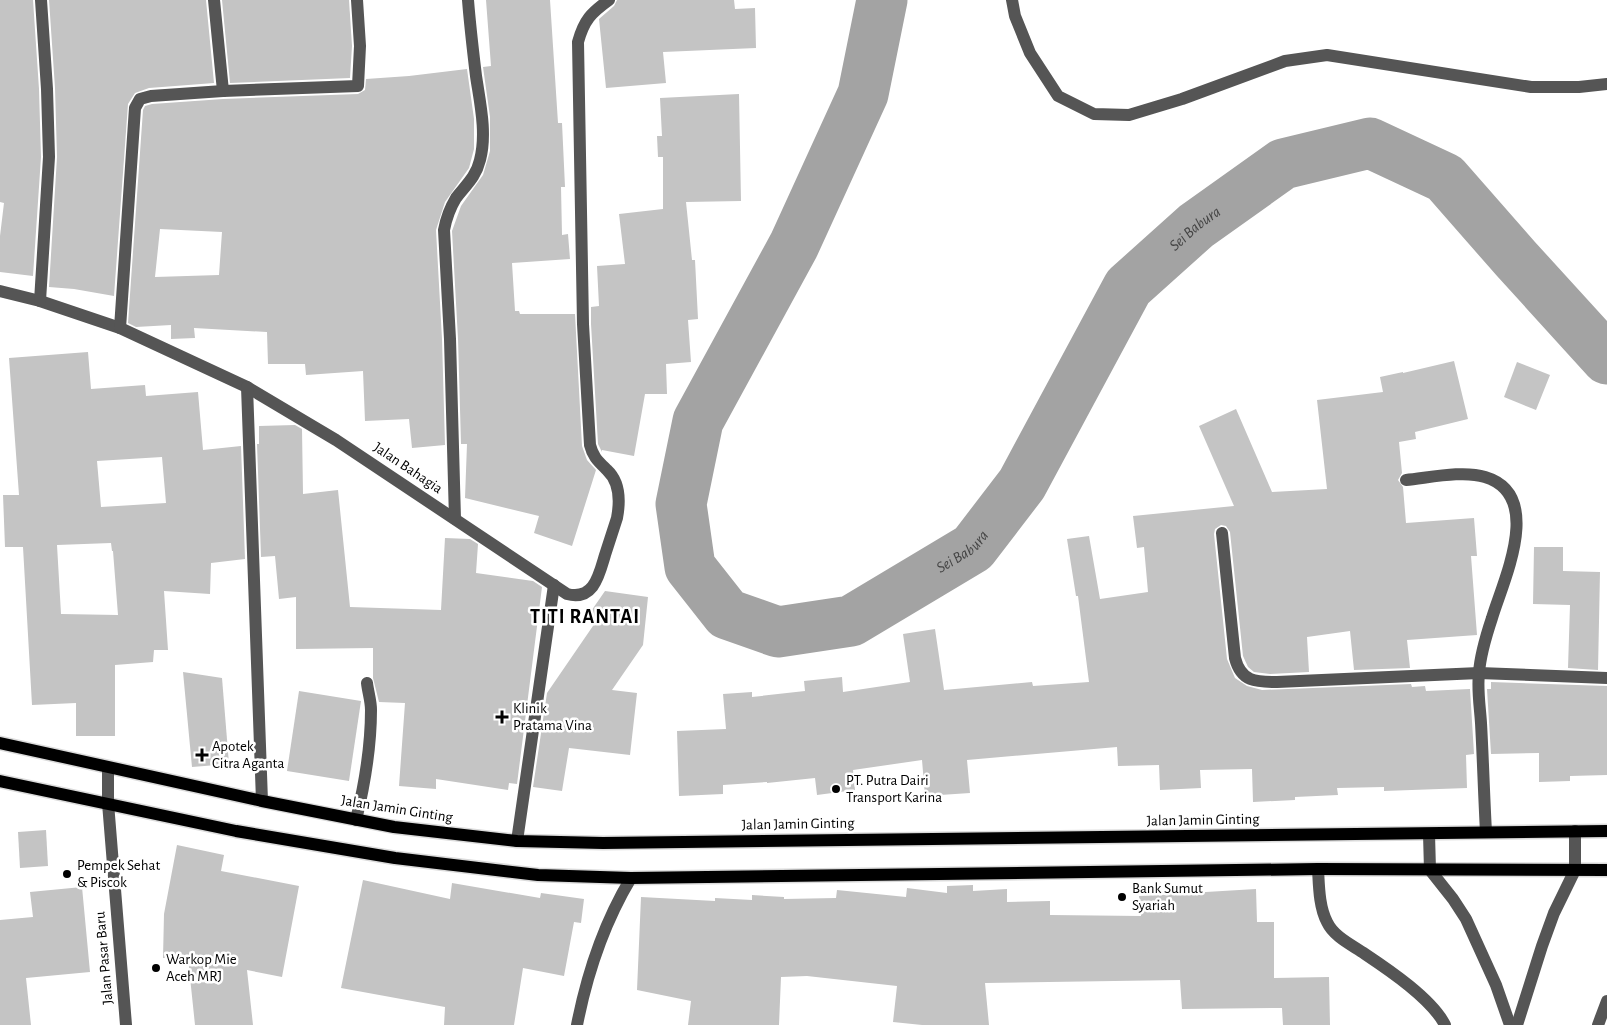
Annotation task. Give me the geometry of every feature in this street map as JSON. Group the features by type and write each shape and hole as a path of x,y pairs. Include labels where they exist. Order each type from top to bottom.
{"main road":[{"name":"Jalan Jamin Ginting","path":"0,743 108,768 356,820 394,827 517,841 603,843 1607,831"},
{"path":"0,781 236,831 394,858 538,875 631,878 1318,869 1607,870"}],"street":[{"path":"40,301 49,157 41,0"},
{"path":"214,0 223,91"},
{"path":"120,328 133,118 136,104 140,99 151,96 223,91 358,86 360,46 357,0"},
{"path":"454,519 450,339 444,230 451,207 476,173 482,147 482,117 468,0"},
{"name":"Jalan Bahagia","path":"0,291 40,301 120,328 247,387 336,440 567,594 578,596 588,591 597,580 619,508 618,490 613,476 594,458 590,445 583,324 578,42 582,26 588,16 608,0"},
{"path":"1012,0 1015,16 1030,53 1058,96 1094,114 1129,115 1182,99 1285,61 1327,55 1531,87 1579,87 1607,84"},
{"path":"247,387 262,801"},
{"path":"1406,480 1467,475 1484,477 1496,482 1508,493 1515,509 1515,544 1492,618 1478,673 1486,832"},
{"path":"1222,532 1235,658 1237,667 1250,680 1277,682 1478,673 1607,678"},
{"path":"517,841 554,585"},
{"path":"356,820 363,792 370,723 371,708 367,683"},
{"name":"Jalan Pasar Baru","path":"108,768 108,803 126,1025"},
{"path":"1517,1025 1554,913 1575,870 1576,831"},
{"path":"1429,834 1430,870 1466,919 1496,985 1510,1025"},
{"path":"1318,869 1324,912 1326,921 1331,929 1339,937 1370,957 1426,999 1445,1025"},
{"path":"577,1025 590,970 619,898 631,878"},
{"path":"1598,1025 1607,1001"}],"building":[{"path":"0,0 33,0 41,157 33,276 0,272 0,236 4,203 0,202"},
{"path":"49,0 206,0 214,83 149,88 135,93 128,104 114,296 49,287 57,157 55,88"},
{"path":"222,0 349,0 352,46 350,78 230,83"},
{"path":"486,0 550,0 558,123 562,123 565,187 561,187 562,235 568,234 570,259 512,263 515,311 519,311 520,314 575,314 582,446 587,460 596,470 572,546 534,533 539,516 465,498 467,444 461,444 452,231 461,206 483,175 490,151 490,117 483,67 491,66"},
{"path":"617,0 734,0 735,9 755,8 756,48 663,52 666,83 606,88 599,19 614,6"},
{"path":"467,69 474,119 474,149 469,168 445,202 436,230 445,445 412,448 409,419 365,421 363,371 306,375 305,364 268,364 267,332 194,328 195,338 171,339 171,325 136,327 128,323 143,110 145,106 223,99 358,94 365,90 366,79","holes":["160,229 222,232 219,275 155,277"]},
{"path":"739,94 741,201 686,202 692,260 695,260 698,319 688,320 691,362 666,364 667,394 645,394 634,456 602,450 602,452 598,444 591,324 591,307 599,306 597,266 625,264 619,214 663,209 663,157 658,157 657,136 662,136 660,98"},
{"path":"88,352 91,389 145,385 146,396 198,392 203,450 241,446 245,559 211,563 210,594 164,591 168,650 154,650 153,662 115,665 115,736 76,736 76,703 32,705 23,547 5,547 3,495 19,495 9,358","holes":["162,457 166,503 101,507 97,461","111,543 118,615 61,614 57,545"]},
{"path":"1454,361 1468,419 1415,432 1416,439 1399,442 1402,473 1398,480 1403,487 1406,523 1474,518 1477,556 1471,556 1477,635 1407,640 1410,668 1354,670 1350,631 1307,637 1309,672 1270,674 1254,672 1248,667 1243,656 1230,532 1226,526 1221,525 1215,529 1214,534 1227,659 1235,678 1247,686 1262,690 1411,684 1412,687 1425,686 1426,691 1470,689 1474,754 1466,755 1467,788 1384,791 1384,787 1337,788 1338,795 1295,797 1295,800 1253,802 1252,769 1200,770 1201,788 1160,790 1159,765 1118,766 1117,747 967,760 970,793 925,796 922,760 853,770 855,790 817,795 815,778 723,785 723,794 679,796 677,731 726,729 723,694 752,692 752,697 805,691 804,681 842,677 843,692 910,682 903,634 935,629 944,690 1032,682 1033,686 1089,682 1078,596 1076,596 1067,539 1089,536 1100,599 1148,592 1144,547 1137,548 1133,516 1234,506 1199,426 1236,409 1272,492 1327,489 1317,400 1383,392 1380,377"},
{"path":"1517,362 1550,375 1536,410 1504,397"},
{"path":"295,425 302,429 303,494 338,490 350,607 441,610 445,538 470,539 478,544 476,573 533,581 542,587 517,784 509,783 508,790 436,779 436,789 399,786 405,703 379,702 373,678 373,648 296,649 296,597 279,599 275,556 261,557 257,444 259,444 259,426"},
{"path":"1534,547 1563,547 1563,571 1600,572 1598,670 1568,668 1570,605 1533,604"},
{"path":"605,591 648,597 643,645 612,690 637,693 630,755 569,748 562,791 533,787 547,693 595,623 587,617"},
{"path":"183,672 222,678 229,764 192,767"},
{"path":"1491,682 1607,686 1607,775 1570,776 1570,781 1539,782 1539,753 1491,754 1487,689 1491,689"},
{"path":"299,691 361,701 349,781 287,771"},
{"path":"46,830 48,866 20,868 18,832"},
{"path":"177,845 224,855 221,871 299,886 282,977 247,970 253,1025 195,1025 188,958 163,958 164,914"},
{"path":"363,880 450,899 452,883 540,898 541,893 584,899 581,923 574,922 564,976 523,968 514,1025 444,1025 445,1007 341,988"},
{"path":"973,885 973,891 1007,889 1007,902 1050,901 1050,915 1141,916 1139,896 1256,889 1257,922 1274,922 1274,978 1329,977 1330,1025 1283,1025 1282,1008 1182,1009 1180,980 985,983 989,1025 922,1025 893,1022 897,986 807,976 781,977 779,1025 688,1025 691,1001 637,990 641,897 715,901 715,898 752,900 752,895 784,897 784,899 836,898 837,890 906,897 907,888 947,893 947,886"},
{"path":"82,887 90,972 26,978 31,1025 0,1025 0,920 33,917 30,892"}],"waterway":[{"name":"Sei Babura","path":"882,0 863,94 794,245 698,421 681,504 690,567 727,614 778,632 851,621 973,548 1022,484 1128,287 1196,226 1283,164 1370,143 1445,178 1607,359"}],"place":[{"name":"Klinik Pratama Vina","path":"502,717"},
{"name":"Apotek Citra Aganta","path":"202,755"},
{"name":"PT. Putra Dairi Transport Karina","path":"836,789"},
{"name":"Pempek Sehat & Piscok","path":"67,874"},
{"name":"Bank Sumut Syariah","path":"1122,897"},
{"name":"Warkop Mie Aceh MRJ","path":"156,968"}],"district":[{"name":"TITI RANTAI","path":"585,617"}]}
